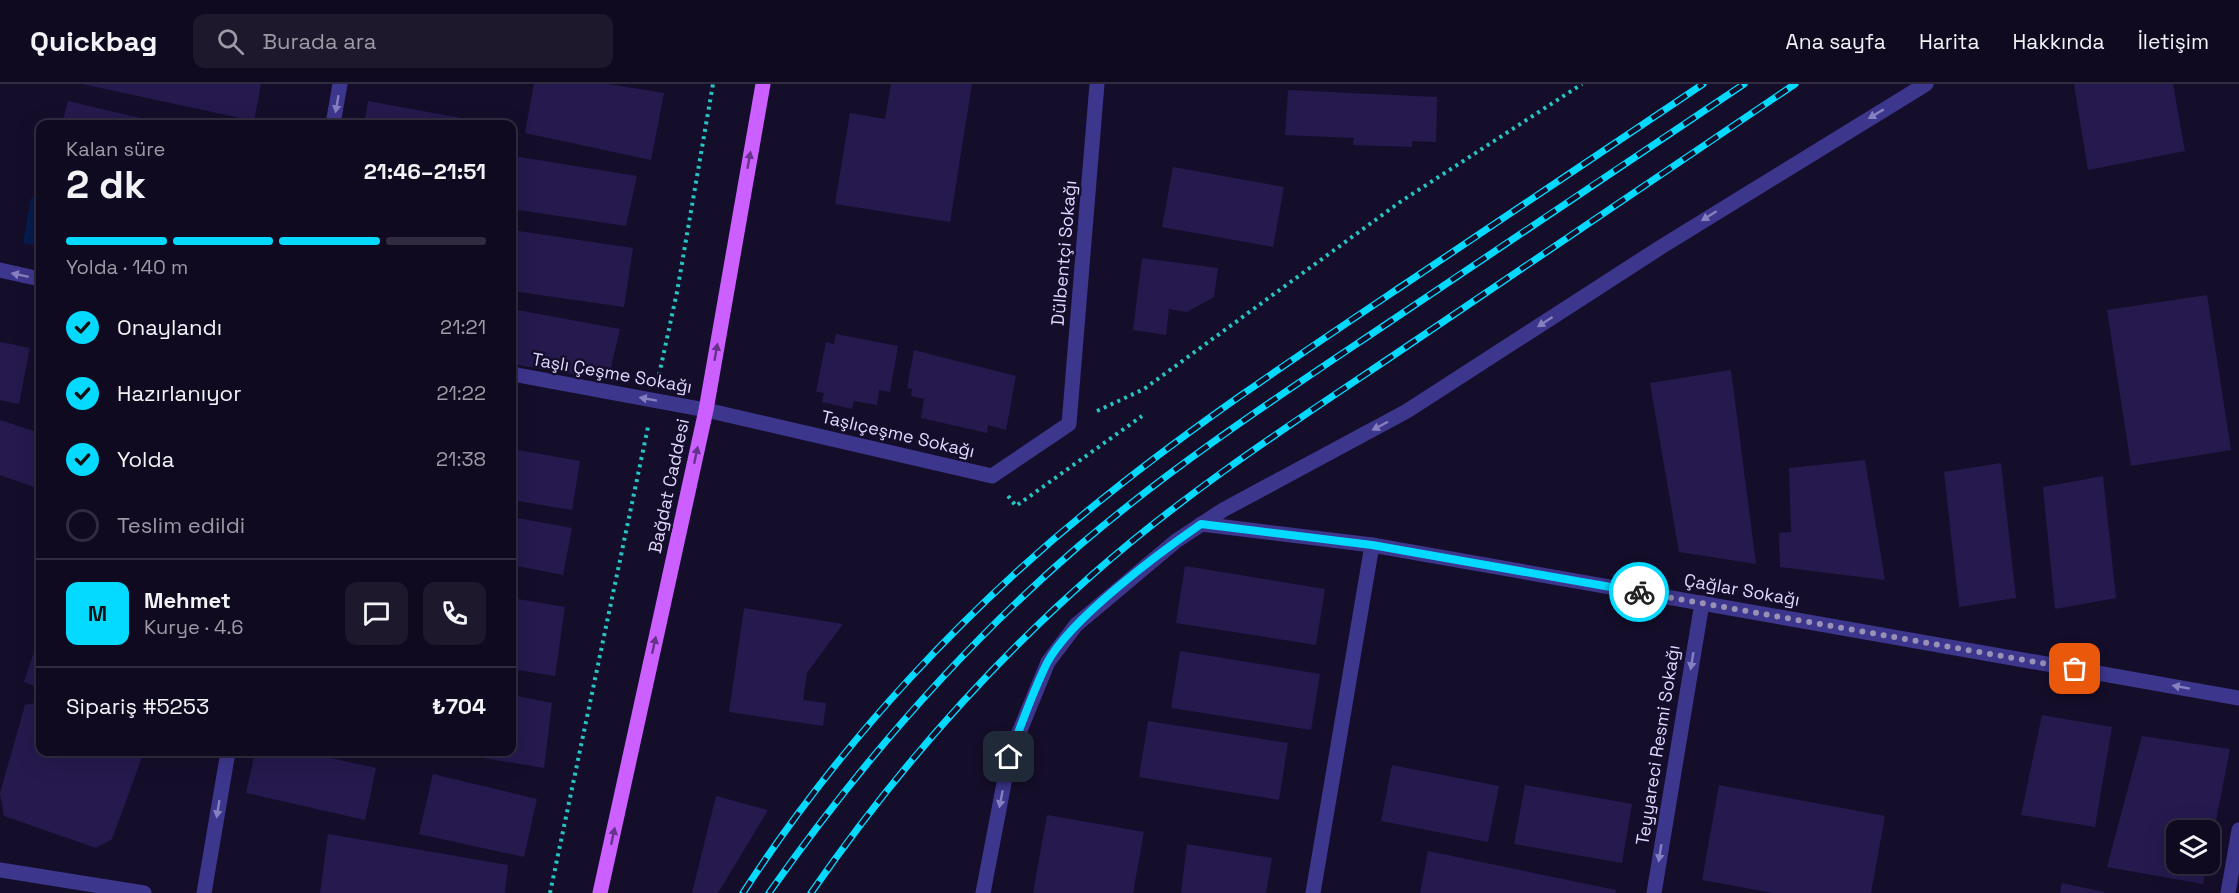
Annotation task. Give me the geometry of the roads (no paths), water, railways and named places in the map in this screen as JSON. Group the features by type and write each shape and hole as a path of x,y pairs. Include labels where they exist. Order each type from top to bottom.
{"main road":[{"name":"Bağdat Caddesi","path":"600,893 706,410 763,84"}],"street":[{"path":"334,120 340,84"},
{"name":"Dülbentçi Sokağı","path":"1069,424 1097,84"},
{"path":"983,893 1009,757 1048,662 1076,625 1201,524 1407,411 1661,247 1926,84"},
{"path":"0,270 36,278"},
{"name":"Taşlı Çeşme Sokağı","path":"516,375 706,410"},
{"name":"Taşlıçeşme Sokağı","path":"706,410 992,476 1069,424"},
{"name":"Çağlar Sokağı","path":"1201,524 1372,545 2239,698"},
{"path":"1313,893 1372,545"},
{"name":"Teyyareci Resmi Sokağı","path":"1654,893 1702,603"},
{"path":"204,893 227,756"},
{"path":"2228,893 2239,830"},
{"path":"0,870 144,893"}],"water":[{"path":"31,198 36,198 36,245 23,243"}],"railway":[{"path":"743,893 821,783 864,730 956,630 1054,538 1142,468 1252,388 1703,84"},
{"path":"769,893 839,799 953,666 1036,584 1116,515 1266,405 1744,84"},
{"path":"811,893 874,807 977,686 1092,575 1164,515 1278,433 1795,84"}]}
